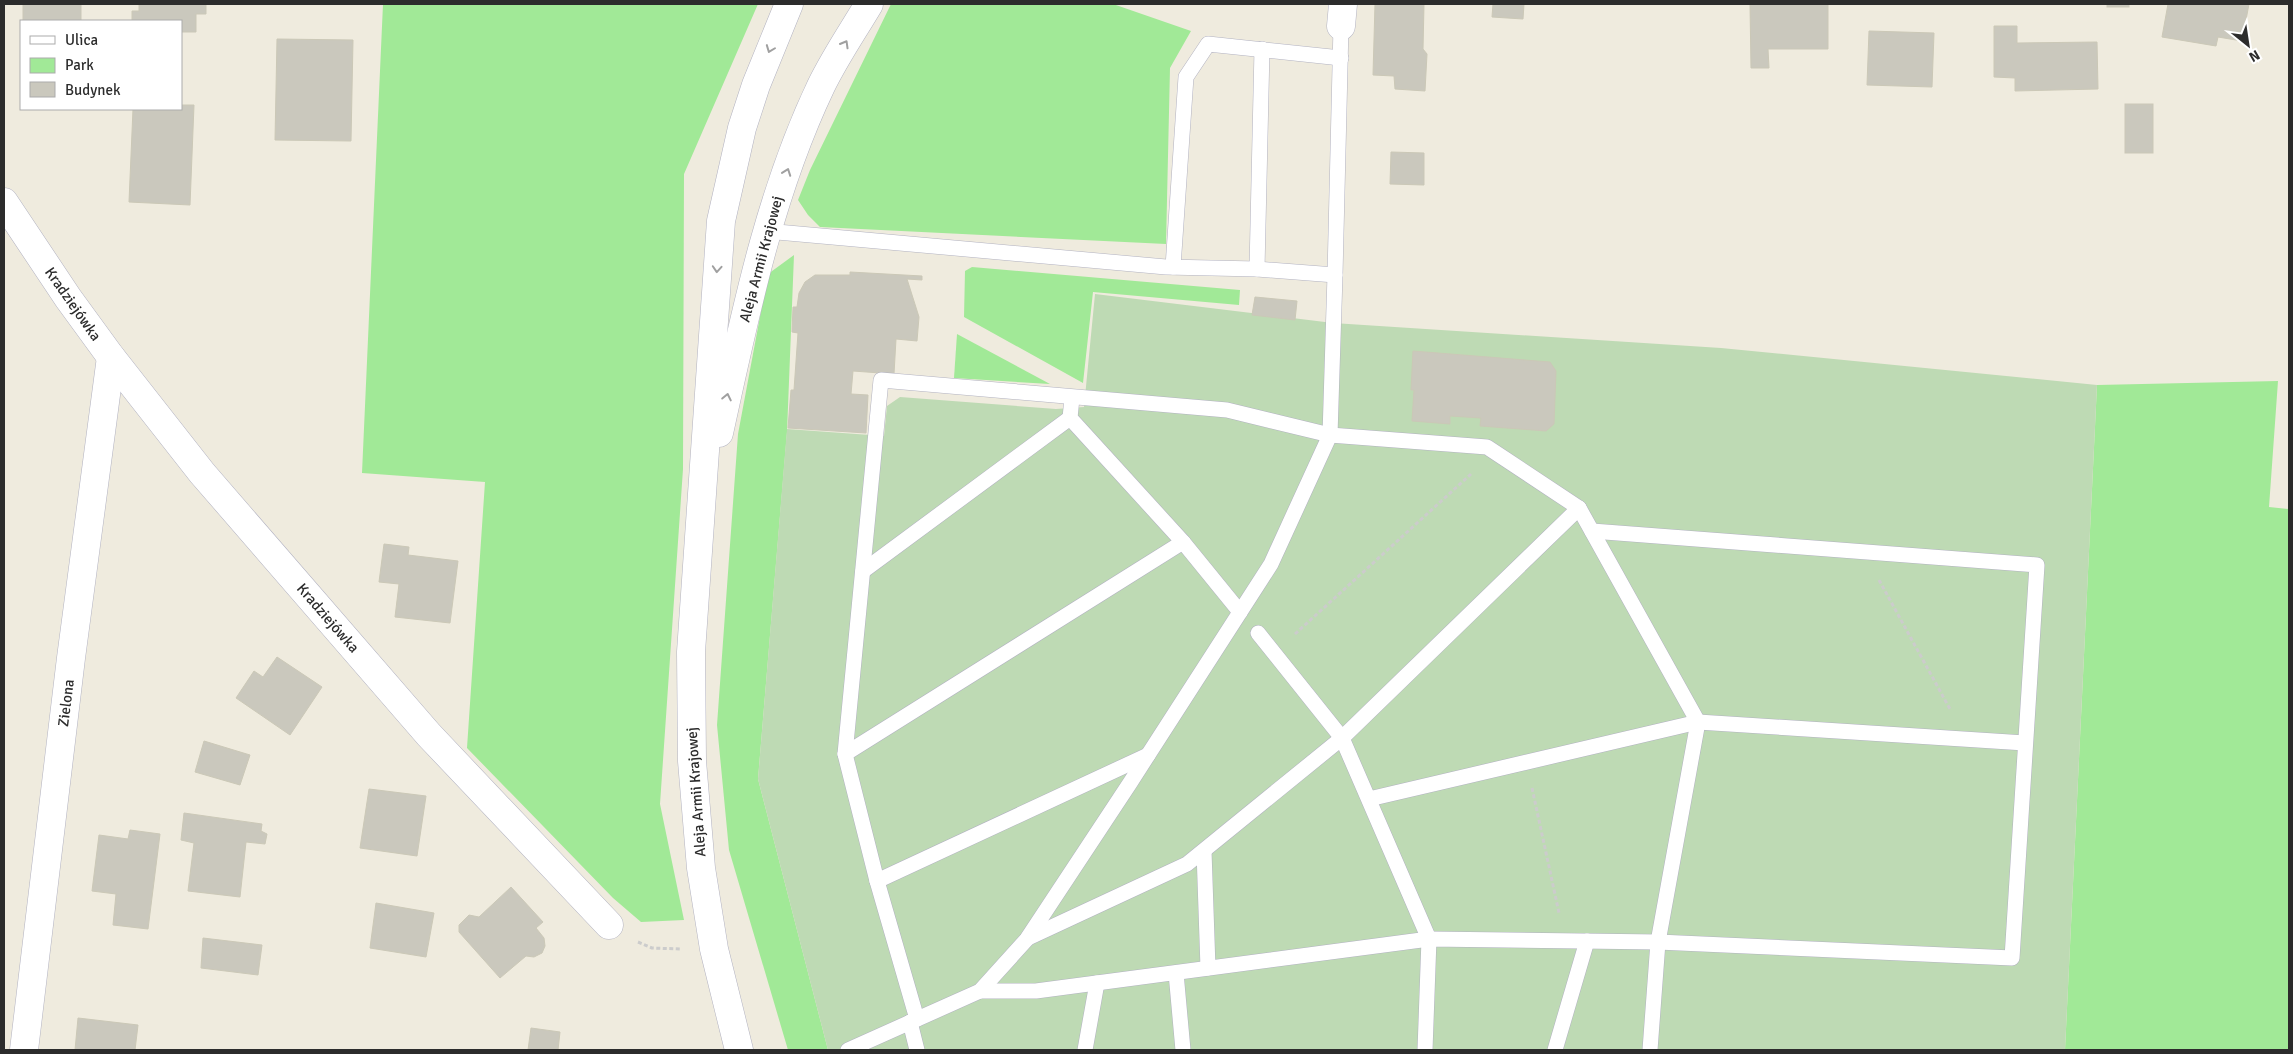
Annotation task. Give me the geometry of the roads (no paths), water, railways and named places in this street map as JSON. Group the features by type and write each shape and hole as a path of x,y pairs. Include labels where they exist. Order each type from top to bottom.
{"street":[{"name":"Aleja Armii Krajowej","path":"739,1050 714,949 700,868 692,761 690,652 720,221 742,128 756,85 788,4"},
{"name":"Aleja Armii Krajowej","path":"698,530 766,231 791,160 822,85 869,4"},
{"name":"Kradziejówka","path":"4,202 68,298 111,357 202,473 429,735 609,925"},
{"name":"Zielona","path":"24,1050 70,668 111,357"}],"lane":[{"path":"980,991 1027,939 1148,756 1271,564 1330,435 1342,15"},
{"path":"1173,267 1186,77 1208,44 1341,58"},
{"path":"1257,269 1262,49"},
{"path":"766,231 951,250 1173,267 1257,269 1335,275"},
{"path":"917,1050 914,1020 845,754 881,380 1227,410 1330,435 1487,447 1579,508 1698,722 1658,942 1650,1050"},
{"path":"862,571 1070,418 1072,398"},
{"path":"1070,418 1183,542 1240,612"},
{"path":"1027,939 1186,864 1204,851 1342,738 1579,508"},
{"path":"848,1050 980,991 1036,991 1429,939 1658,942 2012,958 2037,565 1592,530"},
{"path":"845,754 1183,542"},
{"path":"1258,633 1342,738 1429,939 1425,1050"},
{"path":"1368,799 1698,722 2025,743"},
{"path":"878,881 1148,756"},
{"path":"1204,851 1208,968"},
{"path":"1555,1050 1587,941"},
{"path":"1176,972 1183,1050"},
{"path":"1086,1050 1097,983"}]}
